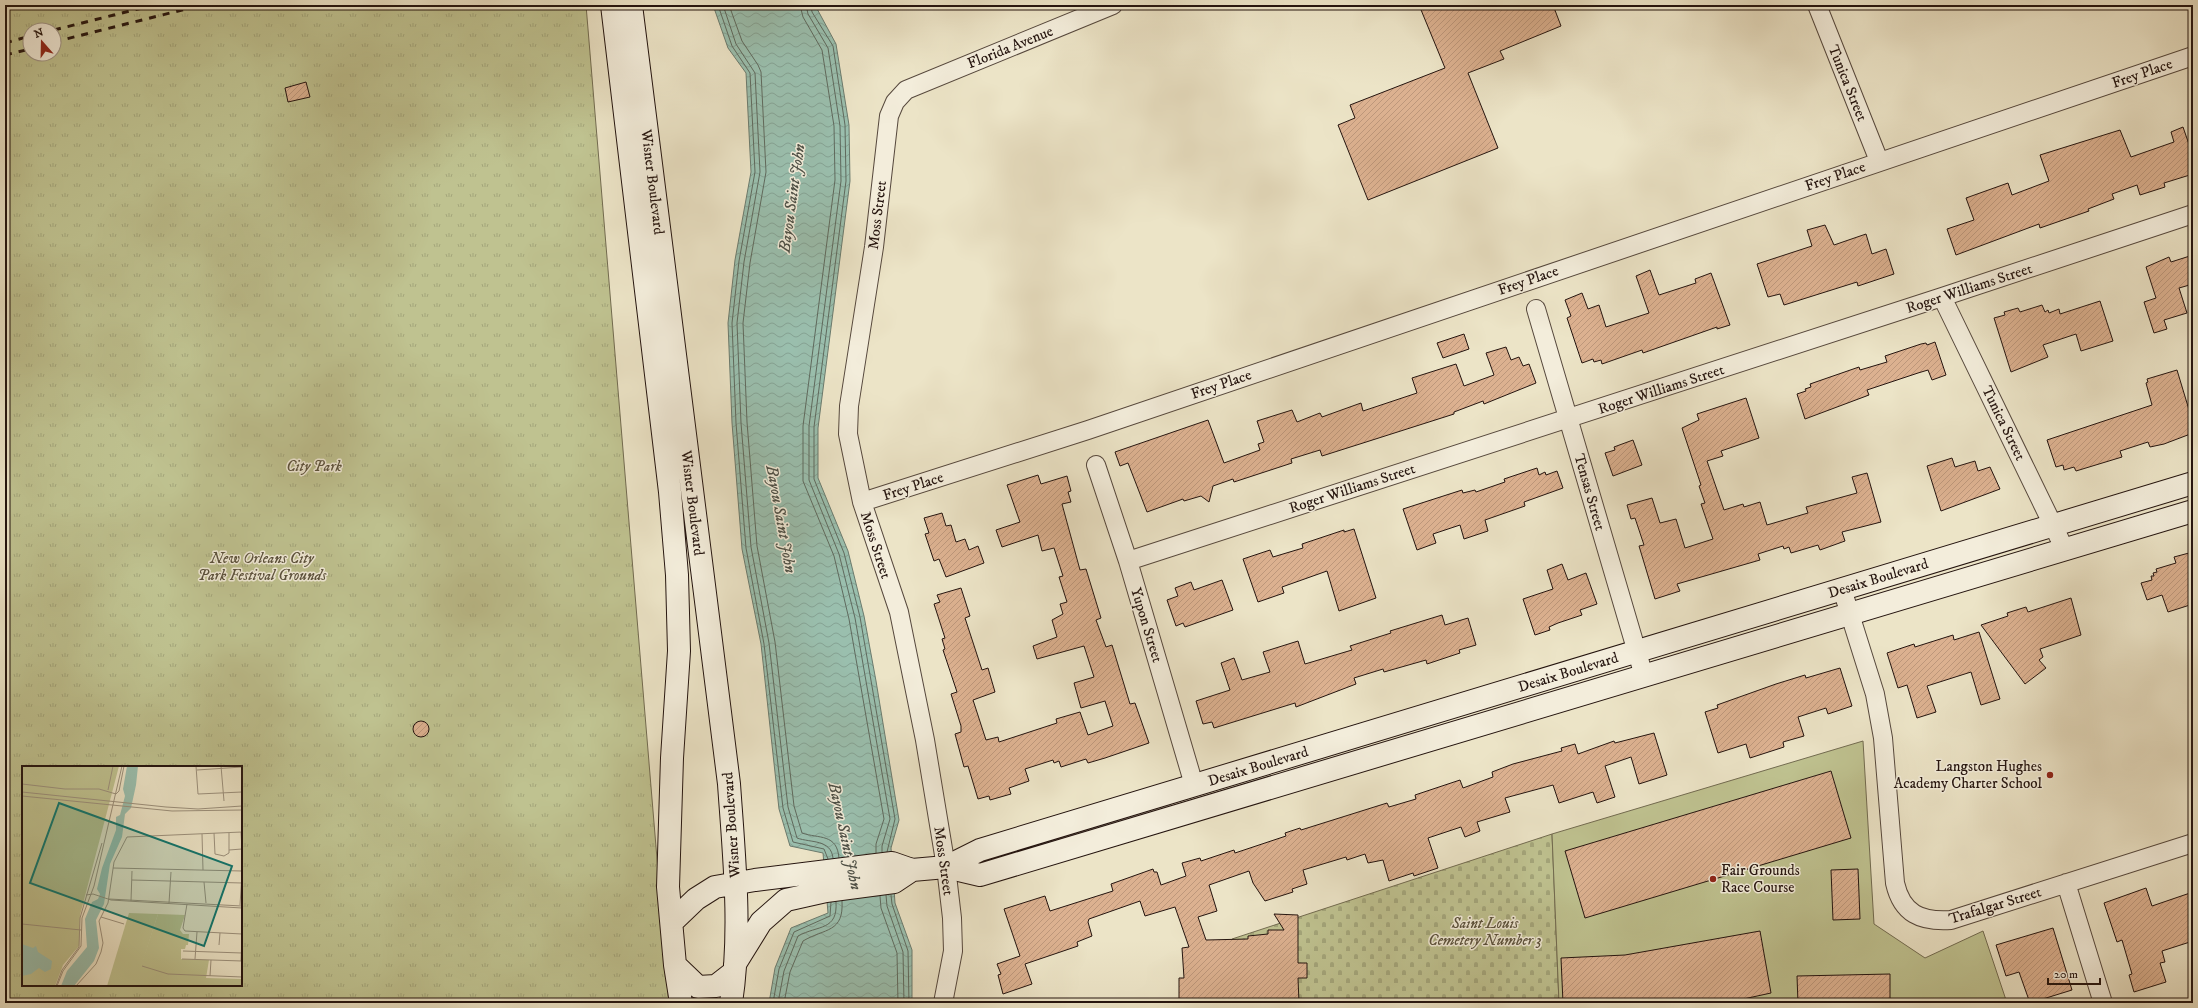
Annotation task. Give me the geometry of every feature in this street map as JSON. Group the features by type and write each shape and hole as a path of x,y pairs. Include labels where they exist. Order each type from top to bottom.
{"street":[{"name":"Wisner Boulevard","path":"612,5 670,492 677,575 679,651 672,758 668,887 675,965 681,1003"},
{"name":"Wisner Boulevard","path":"631,5 729,784 735,883 734,968 731,1003"},
{"name":"Florida Avenue","path":"906,90 1113,5"},
{"name":"Tunica Street","path":"1817,5 1879,162"},
{"name":"Frey Place","path":"862,502 1088,430 2193,56"},
{"name":"Moss Street","path":"906,90 895,102 889,116 874,247 848,406 848,434 862,502 899,612 925,740 946,867 952,918 953,951 943,1003"},
{"name":"Roger Williams Street","path":"1128,561 1569,419 2193,214"},
{"name":"Tunica Street","path":"1942,297 2065,550"},
{"name":"Tensas Street","path":"1536,309 1644,676"},
{"name":"Yupon Street","path":"1096,466 1128,561 1194,785"},
{"name":"Desaix Boulevard","path":"946,867 980,850 2193,482"},
{"name":"Desaix Boulevard","path":"672,921 696,899 715,886 735,883 824,882 946,867 980,876 2193,511"},
{"name":"Trafalgar Street","path":"1842,589 1875,694 1883,738 1893,868 1897,894 1904,906 1923,919 1934,921 1951,920 2193,843"},
{"path":"1194,785 1202,809"},
{"name":"Desaix Boulevard","path":"734,968 761,922 786,900 824,882"},
{"path":"2066,883 2103,1003"},
{"path":"675,965 698,987 716,986 734,968"}],"green space":[{"name":"City Park","path":"5,5 586,5 669,1003 5,1003"},
{"name":"Fair Grounds Race Course","path":"1863,741 1874,924 1925,958 1983,931 2007,1003 1559,1003 1552,834"},
{"name":"Saint Louis Cemetery Number 3","path":"1552,834 1559,1003 1235,1003 1232,939"}],"water":[{"name":"Bayou Saint John","path":"713,5 815,5 836,44 849,125 850,181 818,428 818,478 848,551 864,616 876,681 899,820 891,848 895,903 912,950 912,1003 769,1003 775,968 791,928 828,913 823,853 790,846 779,809 761,644 742,549 732,423 728,323 735,260 751,172 746,73 728,48"}],"building":[{"path":"1419,5 1553,5 1561,26 1500,51 1504,59 1468,73 1498,148 1368,200 1338,125 1355,118 1350,105 1445,68"},
{"path":"306,82 310,97 288,102 285,88"},
{"path":"2183,127 2193,156 2193,174 2164,183 2165,187 2140,195 2137,185 2112,194 2114,199 2088,209 2089,211 2040,228 2039,224 1956,255 1947,229 1974,220 1966,198 2008,183 2012,195 2049,181 2040,155 2120,130 2131,157 2174,142 2171,132"},
{"path":"1825,225 1834,245 1866,234 1872,254 1886,249 1894,274 1858,286 1857,282 1784,305 1780,294 1768,297 1757,264 1812,246 1807,230"},
{"path":"2193,255 2193,284 2179,288 2187,313 2164,320 2167,329 2154,333 2144,302 2156,298 2146,267 2169,257 2171,262"},
{"path":"1650,270 1659,295 1696,283 1695,279 1711,273 1730,325 1717,329 1717,327 1643,353 1642,350 1602,364 1601,360 1594,362 1593,359 1582,363 1567,318 1571,316 1565,300 1582,293 1588,309 1599,305 1606,327 1649,313 1636,276"},
{"path":"2100,301 2113,341 2081,351 2076,334 2043,345 2048,357 2011,372 1994,318 2005,315 2004,312 2018,308 2020,312 2042,305 2045,312 2048,310 2049,313 2059,309 2060,314"},
{"path":"1464,334 1469,349 1443,358 1437,343"},
{"path":"1935,342 1946,375 1932,380 1928,370 1918,373 1867,390 1869,395 1805,419 1797,394 1806,391 1805,389 1811,387 1810,384 1859,367 1860,370 1887,362 1885,356 1921,344 1926,343 1927,345"},
{"path":"1506,347 1511,360 1519,357 1523,366 1529,364 1536,383 1484,404 1483,401 1454,412 1454,414 1322,456 1320,450 1291,459 1292,463 1234,482 1233,479 1213,486 1209,502 1201,496 1184,501 1183,499 1147,512 1128,463 1120,466 1115,452 1208,420 1224,463 1260,450 1258,444 1264,442 1257,421 1292,410 1297,422 1320,413 1322,417 1361,403 1363,411 1417,393 1412,378 1456,364 1464,386 1494,375 1486,353"},
{"path":"2177,370 2193,423 2193,433 2164,444 2150,447 2148,442 2120,451 2122,457 2076,471 2074,467 2064,470 2063,465 2056,467 2047,440 2152,405 2146,383 2148,382 2147,379"},
{"path":"1746,398 1759,438 1721,451 1723,456 1707,461 1724,510 1743,504 1744,507 1760,502 1767,525 1808,513 1806,507 1857,493 1852,477 1867,473 1881,522 1842,532 1845,541 1820,550 1818,545 1791,553 1789,547 1784,549 1783,546 1758,554 1760,560 1677,584 1680,591 1655,599 1639,546 1644,545 1635,518 1631,519 1627,505 1652,498 1660,523 1676,519 1685,548 1713,539 1701,504 1705,503 1699,486 1701,485 1682,428 1699,420 1697,414"},
{"path":"1633,440 1642,465 1613,476 1605,453 1615,450 1614,447"},
{"path":"1952,458 1955,467 1975,461 1978,471 1990,467 2000,489 1941,511 1927,466"},
{"path":"1537,468 1539,475 1545,472 1546,475 1557,471 1563,488 1524,502 1525,506 1485,520 1488,531 1464,539 1460,525 1433,534 1436,543 1417,550 1403,509 1462,490 1463,493 1475,490 1476,492 1505,482 1504,479"},
{"path":"1038,475 1041,484 1067,476 1071,491 1068,492 1071,502 1062,504 1080,570 1086,569 1101,618 1096,620 1106,647 1112,645 1130,704 1135,703 1149,743 1088,763 1086,759 1061,767 1059,761 1054,763 1053,760 1025,769 1029,781 1009,788 1011,794 990,800 989,796 978,799 968,766 964,767 955,734 961,732 961,726 951,694 957,692 943,650 945,649 942,639 945,638 934,604 940,602 937,595 961,588 970,616 965,618 982,670 988,668 995,692 973,700 986,740 998,737 999,742 1057,723 1056,719 1080,712 1088,735 1113,726 1105,701 1081,708 1074,683 1094,677 1084,646 1037,659 1033,646 1057,637 1052,620 1063,614 1060,604 1067,602 1059,577 1063,576 1054,548 1042,551 1038,535 1002,547 996,530 1020,522 1007,485"},
{"path":"942,513 946,526 951,525 956,542 965,539 969,550 978,546 984,563 946,577 939,559 934,561 925,534 929,533 924,518"},
{"path":"1354,529 1376,598 1339,611 1327,571 1282,587 1284,593 1258,602 1243,559 1270,550 1273,557 1303,548 1302,544 1344,530 1344,532"},
{"path":"2189,553 2193,565 2193,604 2168,612 2162,595 2147,600 2141,583 2152,580 2151,576 2154,576 2153,573 2157,572 2156,569 2176,563 2174,557"},
{"path":"1562,564 1568,580 1586,573 1597,604 1580,610 1582,615 1558,623 1549,627 1550,630 1535,635 1523,599 1553,589 1547,570"},
{"path":"1222,580 1233,610 1185,627 1183,623 1176,626 1167,600 1178,596 1175,588 1191,582 1194,590"},
{"path":"2071,598 2081,635 2040,649 2043,657 2039,660 2046,668 2025,684 1981,625 2008,616 2007,613 2026,607 2028,612"},
{"path":"1442,615 1445,625 1468,618 1476,645 1459,650 1460,653 1427,664 1426,660 1384,672 1383,669 1354,678 1356,684 1296,707 1295,703 1214,728 1212,722 1203,724 1196,701 1230,690 1221,663 1234,658 1242,680 1270,672 1263,652 1298,641 1305,664 1352,650 1350,646 1391,633 1390,631"},
{"path":"1979,632 2000,699 1981,705 1971,672 1927,686 1936,712 1917,718 1907,685 1898,688 1887,653 1914,644 1915,647 1953,635 1954,640"},
{"path":"1840,668 1852,706 1828,714 1826,708 1798,717 1804,736 1783,742 1784,747 1750,758 1746,744 1718,753 1705,712 1718,708 1717,705 1776,684 1805,675 1806,678"},
{"path":"418,721 424,721 429,726 427,735 424,737 418,737 413,732 413,726"},
{"path":"1654,733 1667,775 1639,784 1631,757 1605,766 1615,797 1597,803 1593,792 1559,803 1553,785 1505,798 1510,812 1477,822 1480,831 1465,837 1461,827 1428,838 1438,868 1414,876 1413,873 1389,881 1383,860 1368,863 1365,854 1347,860 1346,857 1303,870 1307,884 1292,889 1293,892 1265,901 1253,883 1249,871 1209,885 1217,911 1198,917 1206,940 1248,939 1248,936 1268,934 1268,930 1284,930 1274,914 1298,915 1298,963 1307,963 1307,978 1298,978 1299,1003 1179,1003 1179,978 1184,978 1182,948 1189,947 1175,907 1145,916 1140,901 1089,919 1088,922 1092,936 1077,942 1078,946 1025,964 1032,984 1003,994 998,975 1001,974 997,964 1020,956 1004,909 1045,896 1050,911 1113,891 1111,884 1153,869 1154,872 1157,872 1161,885 1186,876 1182,863 1200,858 1201,861 1234,850 1235,853 1286,836 1285,833 1300,828 1301,830 1387,803 1389,807 1416,799 1415,795 1460,780 1463,788 1493,777 1492,772 1513,764 1562,751 1561,748 1575,744 1578,754 1614,741 1615,743"},
{"path":"1831,771 1851,838 1585,918 1565,851"},
{"path":"1858,869 1860,919 1833,920 1831,870"},
{"path":"2146,888 2152,906 2193,892 2193,941 2162,951 2165,962 2160,963 2166,982 2134,992 2129,975 2132,974 2122,940 2117,942 2104,903"},
{"path":"2053,928 2072,990 2030,1003 2019,972 2006,976 1996,945"},
{"path":"1760,931 1771,993 1725,1003 1563,1003 1561,958 1625,955"},
{"path":"1890,974 1890,1003 1798,1003 1797,976"}],"railway":[{"path":"62,28 154,5"},
{"path":"62,40 202,5"},
{"path":"5,43 22,38"},
{"path":"5,55 22,51"}],"place":[{"name":"Langston Hughes Academy Charter School","path":"2050,775"},
{"name":"Fair Grounds Race Course","path":"1713,879"}],"park label":[{"name":"New Orleans City Park Festival Grounds","path":"262,566"}]}
